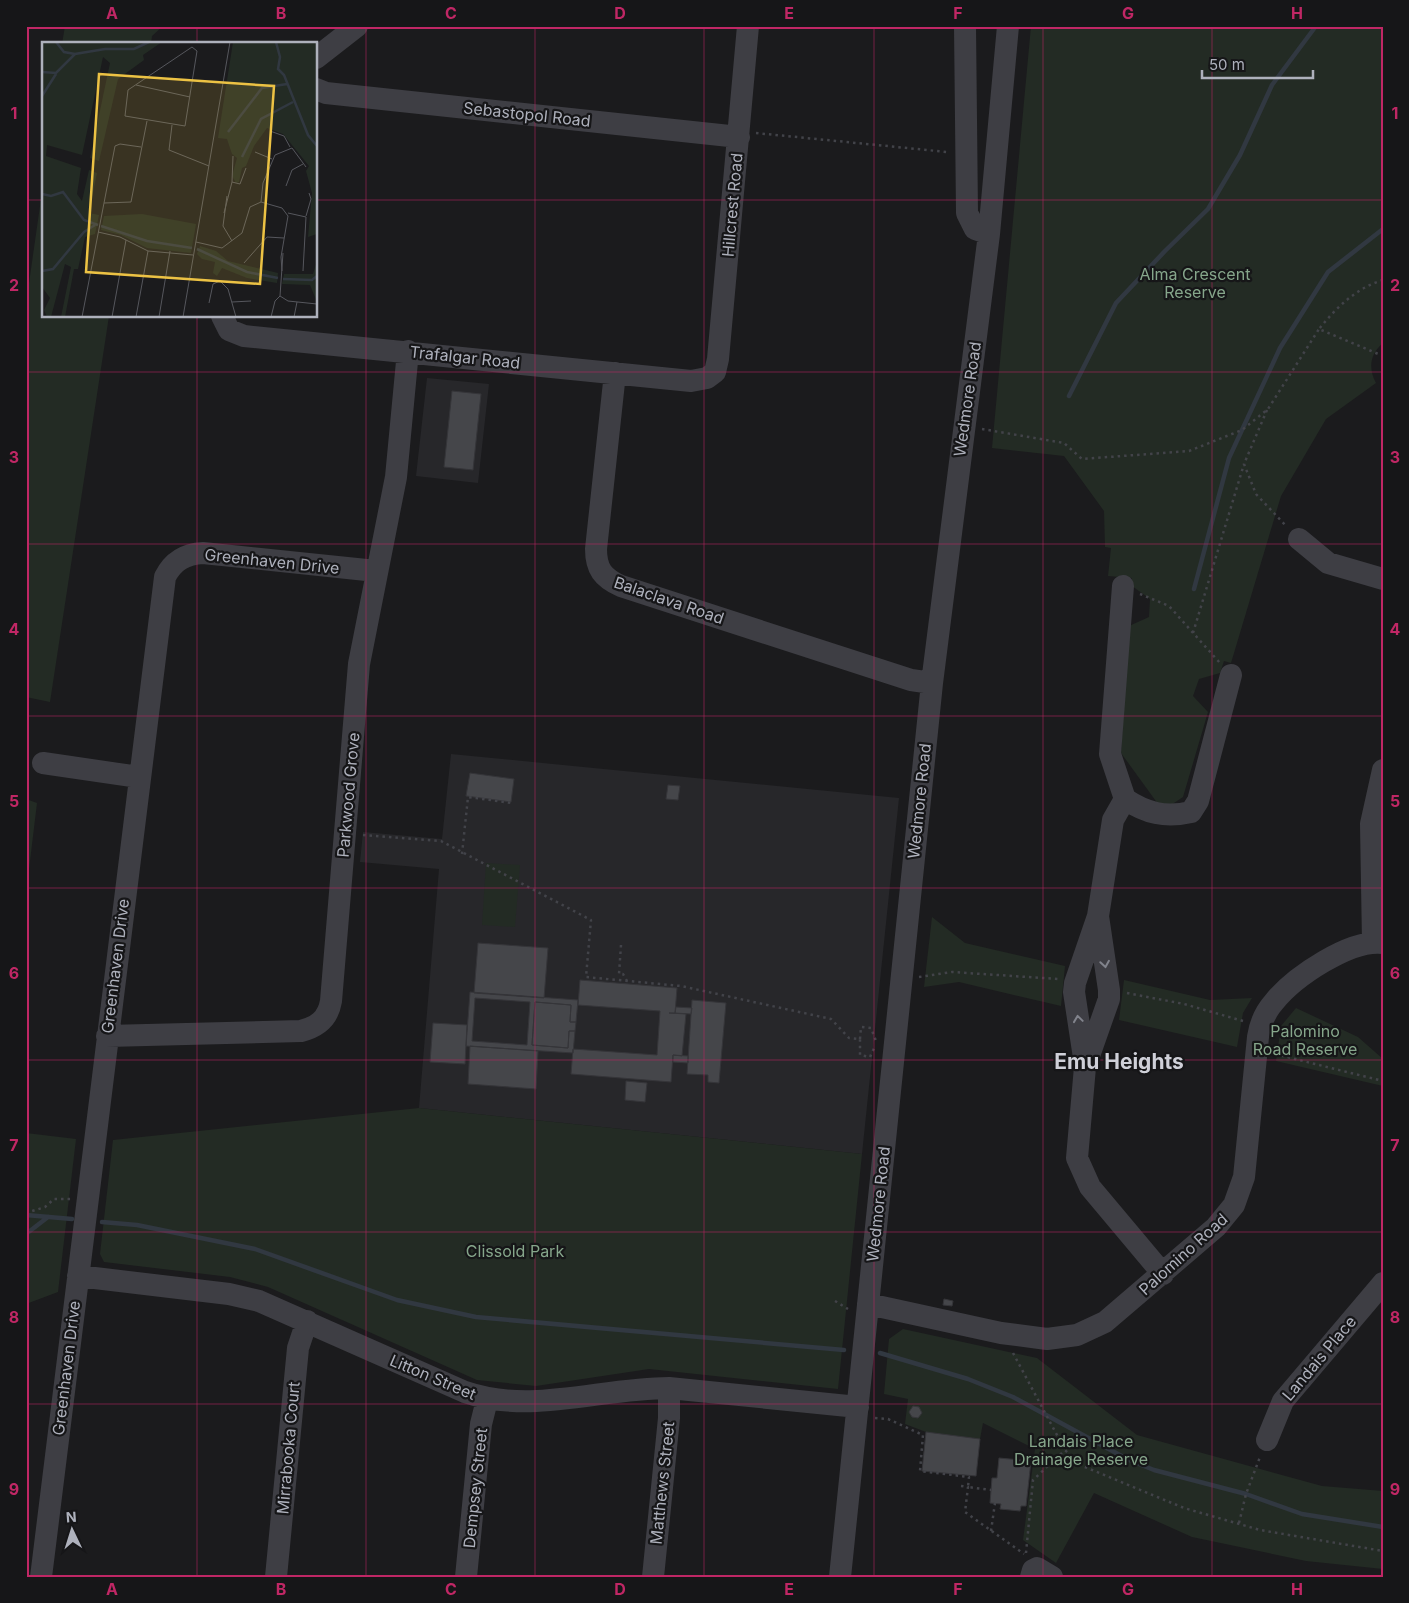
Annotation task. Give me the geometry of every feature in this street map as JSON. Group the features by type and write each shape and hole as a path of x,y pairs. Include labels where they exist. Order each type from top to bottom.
{"street":[{"path":"318,56 357,26"},
{"name":"Hillcrest Road","path":"707,378 715,372 718,359 748,26"},
{"path":"965,26 966,154 969,220 975,229 989,234"},
{"name":"Wedmore Road","path":"840,1577 865,1412 868,1304 932,683 989,234 1008,26"},
{"name":"Sebastopol Road","path":"318,90 326,93 739,134"},
{"name":"Trafalgar Road","path":"224,322 232,333 244,336 408,351 691,381 707,378"},
{"name":"Parkwood Grove","path":"107,1036 300,1031 310,1029 327,1016 331,1001 359,664 396,477 408,351"},
{"name":"Balaclava Road","path":"615,372 596,549 597,564 602,575 621,586 911,680 932,683"},
{"path":"1299,539 1328,563 1383,579"},
{"name":"Greenhaven Drive","path":"41,1577 162,588 169,569 176,562 192,554 203,553 376,571"},
{"path":"1123,586 1110,754 1125,799 1143,811 1178,816 1191,812 1198,802 1231,675"},
{"path":"43,764 139,777"},
{"path":"1378,943 1371,824 1383,770"},
{"path":"1085,1067 1074,992 1098,916 1113,820 1125,799"},
{"path":"1098,916 1109,999 1085,1067 1076,1158 1090,1187 1163,1274"},
{"name":"Palomino Road","path":"868,1304 1001,1332 1056,1339 1087,1332 1105,1322 1216,1227 1230,1212 1238,1197 1245,1165 1260,1026 1272,1004 1283,993 1334,956 1354,946 1378,943"},
{"name":"Litton Street","path":"78,1276 229,1294 259,1301 487,1400 536,1402 638,1389 669,1388 865,1412"},
{"name":"Landais Place","path":"1267,1440 1283,1401 1383,1283"},
{"name":"Mirrabooka Court","path":"276,1577 298,1348 307,1321"},
{"name":"Matthews Street","path":"652,1577 669,1418 669,1388"},
{"name":"Dempsey Street","path":"466,1577 481,1424 487,1400"}],"path":[{"path":"739,134 966,154"},
{"path":"1193,633 1244,464 1268,409 1319,330 1335,310 1368,284 1383,280"},
{"path":"1319,330 1383,356"},
{"path":"981,429 1064,443 1082,459 1188,451 1242,430 1268,409"},
{"path":"1244,464 1256,494 1299,539"},
{"path":"1123,586 1168,606 1231,675"},
{"path":"462,854 468,797 512,803"},
{"path":"362,835 441,841 462,854 590,920 586,977 680,986 831,1019 849,1038 860,1039"},
{"path":"621,945 619,974 623,974 627,981"},
{"path":"861,1027 871,1028 877,1043 870,1057 860,1055 860,1039 861,1027"},
{"path":"1256,1050 1383,1081"},
{"path":"26,1212 45,1207 54,1199 87,1198"},
{"path":"1008,1349 1017,1357 1065,1450 1080,1465 1184,1508 1260,1530 1383,1551"},
{"path":"865,1412 923,1435 920,1471 968,1477 965,1512 992,1531 1036,1569"},
{"path":"1239,1524 1246,1494 1267,1440"},
{"path":"1036,1569 1033,1480 1065,1450"},
{"path":"961,1486 991,1490"},
{"path":"992,1531 995,1503"}],"shaded area":[{"path":"427,378 489,384 478,483 416,476"},
{"path":"451,754 899,798 862,1154 419,1108 439,869 360,862 363,832 442,839"}],"green space":[{"path":"65,26 163,26 152,36 151,42 62,42"},
{"name":"Alma Crescent Reserve","path":"1031,26 1383,26 1383,343 1375,352 1371,367 1376,383 1326,419 1281,496 1231,663 1224,661 1220,673 1199,679 1193,696 1208,712 1183,797 1171,805 1158,804 1121,753 1129,626 1149,617 1150,599 1132,586 1132,578 1108,576 1111,548 1105,547 1104,511 1064,456 992,448"},
{"path":"42,192 42,318 109,318 50,702 26,697 26,304"},
{"path":"26,799 37,803 26,894"},
{"path":"486,863 520,865 515,927 482,925"},
{"path":"932,917 965,943 1065,966 1061,1006 959,982 924,987"},
{"path":"1124,980 1210,1000 1252,998 1243,1013 1237,1047 1119,1020"},
{"name":"Palomino Road Reserve","path":"1296,1008 1358,1037 1383,1059 1383,1086 1276,1061 1281,1026"},
{"name":"Clissold Park","path":"419,1108 862,1154 838,1389 649,1369 536,1386 477,1380 268,1287 230,1277 104,1262 100,1254 113,1140"},
{"path":"26,1133 76,1139 58,1292 26,1304"},
{"name":"Landais Place Drainage Reserve","path":"903,1329 1037,1358 1137,1435 1322,1486 1383,1491 1383,1569 1306,1561 1192,1537 1094,1493 1056,1563 1023,1540 1035,1449 983,1423 980,1439 926,1432 905,1424 908,1399 884,1394 889,1339"}],"building":[{"path":"452,391 481,394 473,470 444,467"},
{"path":"470,773 514,779 511,802 466,796"},
{"path":"668,785 680,786 678,800 666,799"},
{"path":"478,943 548,948 544,998 474,993"},
{"path":"580,980 677,988 675,1013 669,1013 686,1014 682,1056 673,1055 671,1082 571,1074 573,1049 657,1055 660,1011 578,1005"},
{"path":"470,992 578,1000 576,1022 570,1022 571,1005 535,1002 532,1045 568,1048 569,1031 575,1031 573,1053 466,1046","holes":["475,998 530,1002 527,1045 472,1041"]},
{"path":"692,1000 726,1003 719,1083 708,1082 708,1075 687,1074"},
{"path":"535,1002 571,1005 570,1022 576,1022 575,1031 569,1031 568,1048 532,1045"},
{"path":"676,1007 692,1008 691,1014 675,1013"},
{"path":"433,1023 467,1025 465,1064 430,1062"},
{"path":"470,1046 538,1051 536,1089 468,1084"},
{"path":"673,1055 688,1056 688,1063 673,1062"},
{"path":"626,1081 647,1083 645,1102 625,1100"},
{"path":"944,1299 953,1301 952,1306 943,1305"},
{"path":"913,1406 919,1407 922,1413 918,1418 912,1417 909,1412"},
{"path":"926,1432 980,1439 976,1476 922,1471"},
{"path":"999,1458 1031,1461 1026,1506 1021,1506 1020,1511 1000,1509 1001,1504 990,1503 992,1478 997,1478"}],"waterway":[{"path":"1069,396 1116,303 1208,209 1240,155 1272,85 1316,26"},
{"path":"1194,589 1229,458 1280,348 1328,272 1383,229"},
{"path":"26,1215 72,1219"},
{"path":"26,1234 48,1217"},
{"path":"102,1222 137,1225 255,1249 397,1300 476,1317 844,1350"},
{"path":"880,1353 968,1379 1013,1397 1129,1460 1154,1470 1246,1494 1302,1514 1383,1527"}],"district":[{"name":"Emu Heights","path":"1119,1061"}]}
